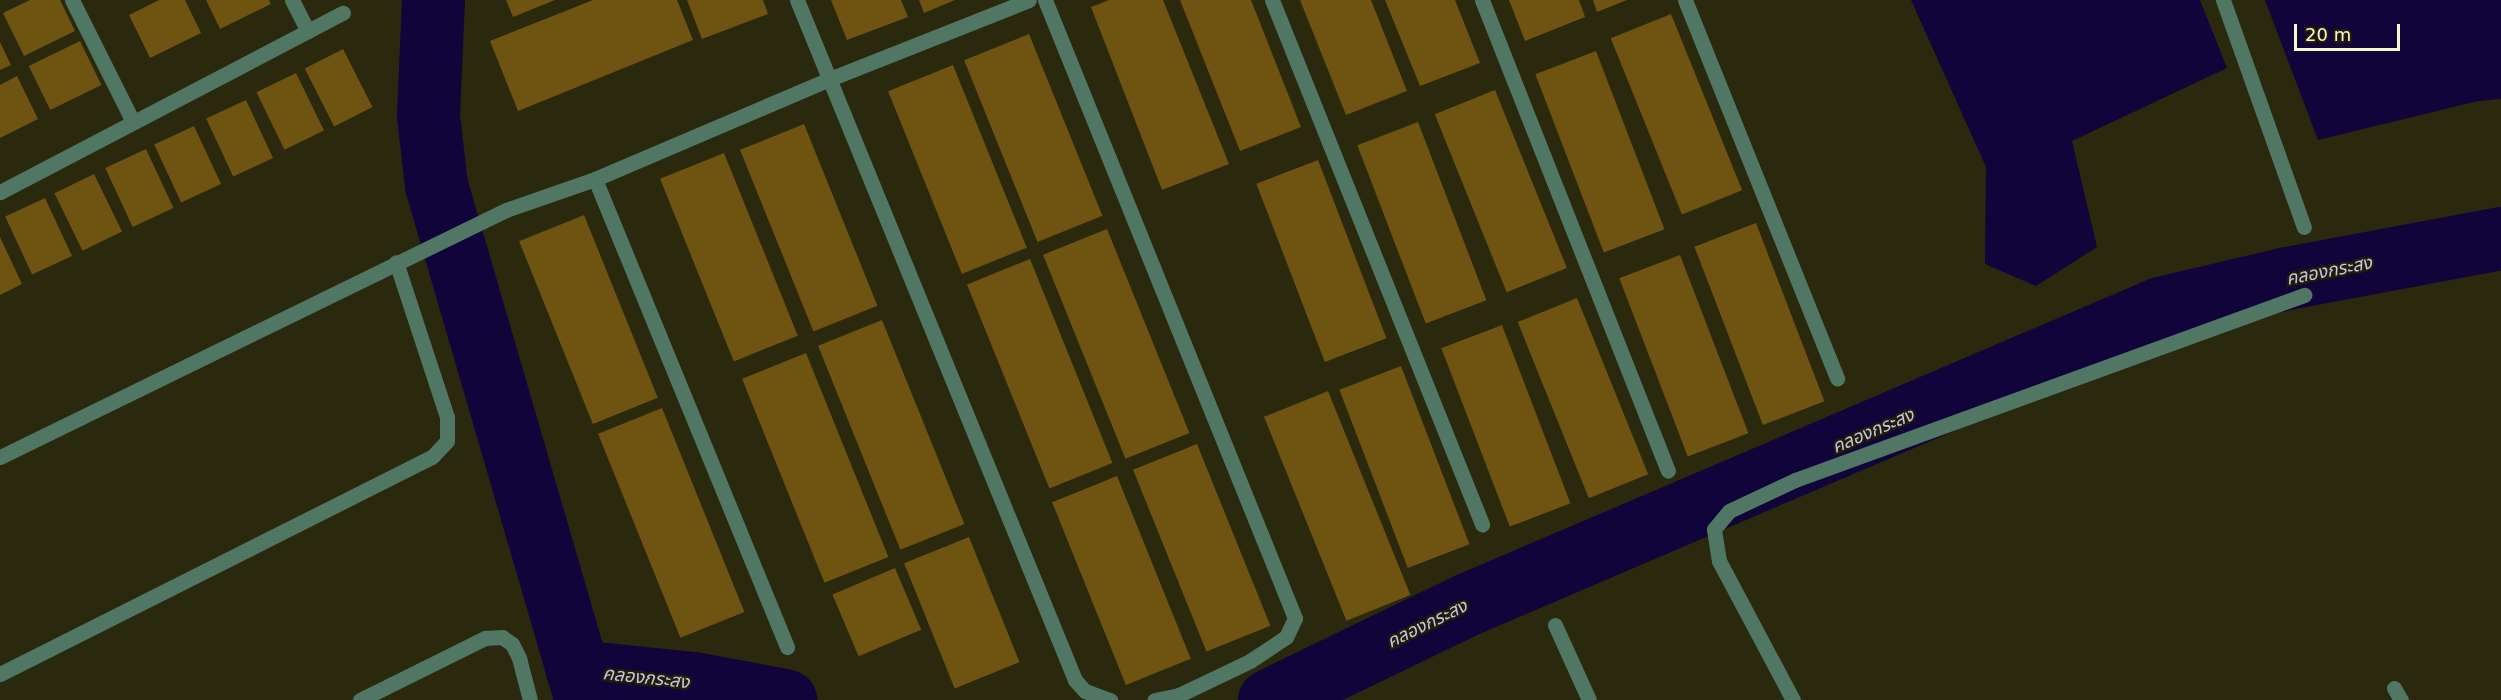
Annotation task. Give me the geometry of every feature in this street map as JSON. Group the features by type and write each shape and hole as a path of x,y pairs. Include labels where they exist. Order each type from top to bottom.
{"street":[{"path":"72,0 132,120"},
{"path":"292,0 308,31"},
{"path":"797,0 827,80 1075,680 1085,691 1110,700"},
{"path":"0,457 506,210 596,178 1008,3 1029,0"},
{"path":"1045,0 1294,618 1286,637 1250,661 1179,695 1155,700"},
{"path":"1272,0 1482,524"},
{"path":"1482,0 1668,471"},
{"path":"1685,0 1837,379"},
{"path":"2223,0 2304,226"},
{"path":"0,192 132,120 343,13"},
{"path":"596,178 787,647"},
{"path":"0,674 432,457 447,441 447,417 396,262"},
{"path":"1794,700 1719,561 1714,529 1730,511 1795,480 2304,295"},
{"path":"1555,625 1589,700"},
{"path":"360,700 484,638 502,637 512,644 519,658 530,700"}],"shaded area":[{"path":"1911,0 2200,0 2227,68 2072,141 2097,247 2036,286 1985,264 1986,167"},
{"path":"2265,0 2501,0 2501,99 2478,101 2318,140"}],"building":[{"path":"30,0 60,0 75,31 24,56 3,13"},
{"path":"159,0 185,0 201,33 150,58 129,15"},
{"path":"206,0 269,0 271,4 220,29"},
{"path":"506,0 555,0 513,17"},
{"path":"593,0 677,0 693,40 518,111 490,41"},
{"path":"687,0 763,0 768,14 702,39"},
{"path":"831,0 901,0 908,17 847,40"},
{"path":"919,0 955,0 924,13"},
{"path":"1109,0 1163,0 1229,164 1162,190 1091,7"},
{"path":"1180,0 1251,0 1301,127 1240,151"},
{"path":"1300,0 1371,0 1407,91 1346,115"},
{"path":"1385,0 1455,0 1480,63 1420,86"},
{"path":"1509,0 1579,0 1585,17 1525,41"},
{"path":"1593,0 1627,0 1597,12"},
{"path":"1671,14 1742,190 1682,215 1611,38"},
{"path":"1029,34 1102,216 1038,242 964,60"},
{"path":"80,41 101,85 50,110 29,66"},
{"path":"0,42 11,65 0,70"},
{"path":"343,49 373,107 334,126 305,69"},
{"path":"1596,51 1664,229 1604,253 1535,74"},
{"path":"953,65 1027,248 962,274 888,91"},
{"path":"296,73 324,131 285,150 256,92"},
{"path":"17,76 38,119 0,138 0,85"},
{"path":"1495,90 1567,268 1507,292 1435,114"},
{"path":"246,100 273,158 233,177 206,119"},
{"path":"1418,122 1486,300 1426,324 1357,145"},
{"path":"804,124 877,306 813,332 740,150"},
{"path":"194,126 221,184 181,203 154,145"},
{"path":"146,149 173,208 133,227 105,168"},
{"path":"724,153 798,336 734,362 660,179"},
{"path":"1318,160 1386,338 1325,362 1256,184"},
{"path":"94,174 122,232 83,251 54,193"},
{"path":"45,198 72,256 32,275 5,217"},
{"path":"584,215 658,398 593,424 519,241"},
{"path":"1756,223 1824,401 1763,425 1694,247"},
{"path":"1107,229 1189,433 1125,459 1043,255"},
{"path":"0,237 22,284 0,295"},
{"path":"1680,255 1748,433 1688,457 1619,278"},
{"path":"1030,259 1112,463 1049,488 967,284"},
{"path":"1577,298 1648,474 1589,498 1518,322"},
{"path":"882,320 964,524 900,550 818,346"},
{"path":"1502,325 1570,503 1510,527 1441,348"},
{"path":"806,353 888,557 824,583 742,379"},
{"path":"1401,366 1469,544 1408,568 1339,390"},
{"path":"1328,391 1410,595 1346,621 1264,417"},
{"path":"662,408 744,612 680,638 598,434"},
{"path":"1197,444 1270,626 1206,652 1133,470"},
{"path":"1117,476 1191,659 1126,685 1052,502"},
{"path":"969,537 1020,662 955,688 904,563"},
{"path":"895,568 921,630 859,656 832,595"}],"waterway":[{"path":"433,0 428,115 436,185 586,700"},
{"name":"คลองกระสง","path":"1269,700 1470,603 2160,308 2287,278 2501,238"},
{"name":"คลองกระสง","path":"577,671 693,683 785,700"}]}
